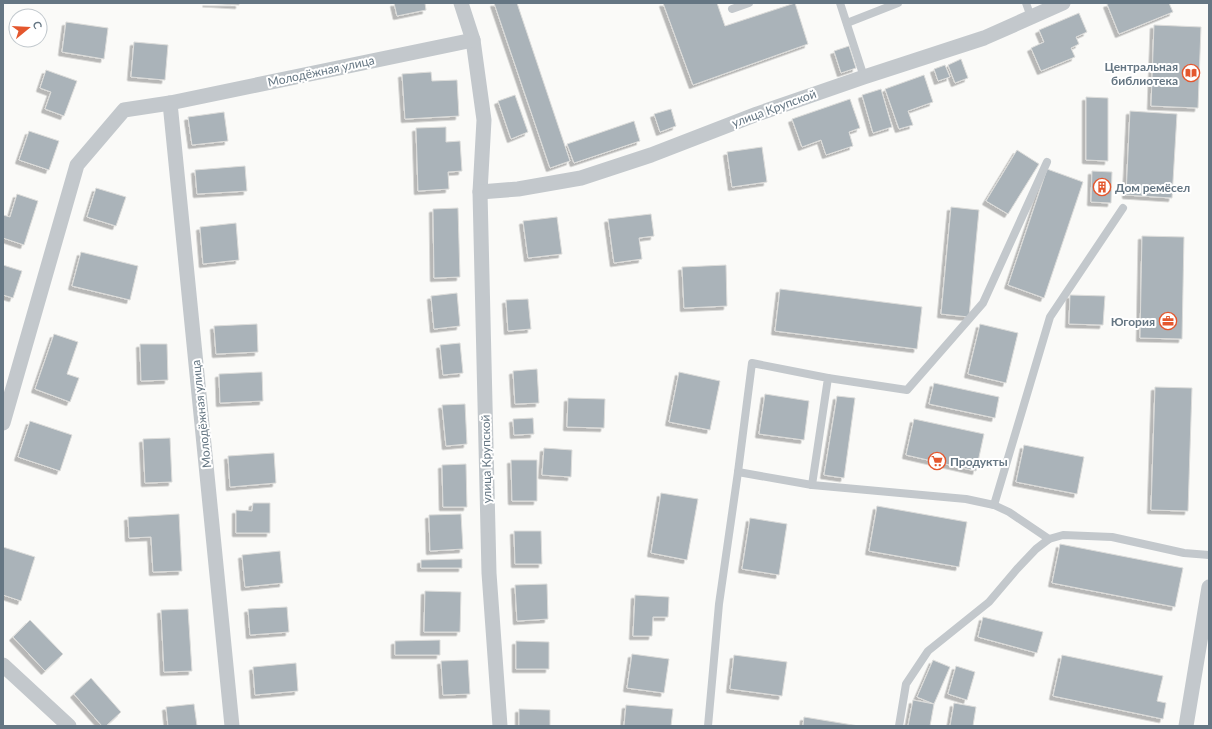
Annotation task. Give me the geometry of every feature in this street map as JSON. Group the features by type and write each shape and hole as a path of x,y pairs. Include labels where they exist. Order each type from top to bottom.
{"street":[{"name":"улица Крупской","path":"461,3 473,40 484,120 480,192 489,573 500,726"},
{"name":"улица Крупской","path":"480,192 518,189 581,178 651,155 757,114 864,76 984,38 1063,3"},
{"name":"Молодёжная улица","path":"3,423 77,166 124,110 170,103 473,40"},
{"name":"Молодёжная улица","path":"170,103 232,726"},
{"path":"1186,726 1209,587"},
{"path":"3,665 69,726"}],"lane":[{"path":"732,9 749,3"},
{"path":"840,3 864,76"},
{"path":"846,22 898,3"},
{"path":"1026,3 1031,17"},
{"path":"708,726 720,604 752,363 828,378 907,390 983,303 1047,162"},
{"path":"994,505 1050,317 1123,208"},
{"path":"812,485 828,378"},
{"path":"738,472 812,485 966,499 994,505 1009,512 1049,540"},
{"path":"899,726 906,684 928,652 989,602 1017,568 1036,549 1049,540 1063,535 1112,537 1184,553 1209,555"}],"building":[{"path":"206,3 239,3 239,5"},
{"path":"394,3 425,3 426,10 397,16"},
{"path":"494,3 517,3 570,161 550,168"},
{"path":"663,3 717,3 725,26 795,3 808,44 693,85"},
{"path":"1169,3 1173,12 1119,34 1107,4"},
{"path":"1079,13 1087,32 1076,37 1079,44 1071,48 1075,57 1041,71 1031,48 1044,42 1039,30"},
{"path":"66,22 108,28 104,59 62,52"},
{"name":"Центральная библиотека","path":"1154,25 1201,27 1198,108 1151,106"},
{"path":"134,42 168,45 165,80 131,77"},
{"path":"849,46 856,68 841,73 834,51"},
{"path":"961,59 968,78 955,83 948,65"},
{"path":"945,65 950,77 938,81 934,69"},
{"path":"46,70 77,81 64,116 45,109 51,92 40,88"},
{"path":"431,72 432,81 457,80 459,116 405,119 402,74"},
{"path":"924,75 933,102 908,111 913,125 899,129 885,89"},
{"path":"881,89 892,127 873,133 862,95"},
{"path":"515,95 528,132 511,139 498,101"},
{"path":"1086,97 1108,98 1108,161 1086,160"},
{"path":"850,99 860,128 849,132 853,146 826,155 821,140 802,147 792,119"},
{"path":"671,109 676,126 660,132 654,114"},
{"path":"1130,111 1177,114 1172,198 1126,195"},
{"path":"224,112 228,141 192,145 188,117"},
{"path":"634,121 640,141 574,163 567,144"},
{"path":"446,127 446,142 460,141 462,171 448,172 449,189 418,191 416,128"},
{"path":"29,131 59,141 49,170 19,160"},
{"path":"762,147 767,182 732,187 727,152"},
{"path":"1017,150 1039,164 1008,214 986,201"},
{"path":"245,166 247,191 197,194 195,170"},
{"path":"1047,169 1083,182 1044,298 1008,285"},
{"name":"Дом ремёсел","path":"1092,171 1112,172 1111,203 1091,202"},
{"path":"96,188 126,197 116,226 87,217"},
{"path":"17,194 38,201 24,245 3,238 3,215 10,217"},
{"path":"951,207 979,210 969,317 941,314"},
{"path":"458,208 460,277 434,278 433,209"},
{"path":"651,214 654,236 639,238 642,259 614,263 608,219"},
{"path":"557,217 562,254 528,258 523,221"},
{"path":"236,223 239,260 203,264 200,227"},
{"path":"1142,236 1184,237 1182,339 1140,338"},
{"path":"81,252 138,266 130,300 72,286"},
{"path":"3,265 22,271 13,298 3,295"},
{"path":"726,265 727,306 684,308 682,267"},
{"path":"780,289 922,307 917,349 775,331"},
{"path":"457,293 460,326 434,329 431,296"},
{"path":"1070,295 1105,296 1103,325 1069,324"},
{"path":"528,299 531,329 508,331 506,300"},
{"path":"257,324 258,352 216,354 214,326"},
{"path":"980,324 1018,333 1006,383 968,374"},
{"path":"54,334 78,342 67,374 79,378 70,402 35,389"},
{"path":"460,343 463,373 443,375 440,345"},
{"path":"140,344 167,344 168,380 141,381"},
{"path":"537,369 539,403 515,404 513,371"},
{"path":"262,372 263,401 220,403 219,374"},
{"path":"679,372 720,381 710,430 669,422"},
{"path":"934,383 999,397 995,418 929,404"},
{"path":"1155,387 1192,388 1188,511 1151,510"},
{"path":"765,394 809,401 804,440 759,434"},
{"path":"837,396 855,398 844,478 824,475"},
{"path":"568,398 605,399 604,428 567,427"},
{"path":"465,404 467,444 446,446 442,405"},
{"path":"533,418 534,434 514,435 513,419"},
{"path":"914,419 984,434 976,471 906,455"},
{"path":"30,421 72,435 60,471 18,457"},
{"path":"170,438 172,482 145,483 143,439"},
{"path":"1024,445 1084,457 1077,494 1016,482"},
{"path":"544,448 572,450 571,477 542,475"},
{"path":"274,453 276,483 230,487 228,456"},
{"path":"511,460 537,460 537,501 512,501"},
{"path":"466,464 467,507 443,507 442,465"},
{"path":"661,493 698,499 687,560 651,553"},
{"path":"253,503 270,503 270,533 236,533 236,510 252,511"},
{"path":"877,506 967,522 959,567 869,551"},
{"path":"179,514 182,571 153,572 151,537 129,538 128,517"},
{"path":"461,514 463,549 430,551 429,515"},
{"path":"750,518 787,524 779,575 742,569"},
{"path":"514,531 541,531 542,564 515,564"},
{"path":"1060,544 1183,568 1175,607 1052,583"},
{"path":"3,547 35,557 21,601 3,595"},
{"path":"280,551 283,583 245,587 242,555"},
{"path":"462,559 462,568 421,568 421,560"},
{"path":"547,584 548,619 517,621 515,585"},
{"path":"425,591 461,592 460,632 424,632"},
{"path":"635,595 669,597 668,617 653,617 652,636 633,636"},
{"path":"287,607 289,632 250,635 248,609"},
{"path":"188,609 192,671 164,672 161,610"},
{"path":"983,617 1043,632 1037,653 978,637"},
{"path":"30,620 63,654 45,671 13,637"},
{"path":"440,640 440,655 395,655 395,641"},
{"path":"516,641 549,642 549,669 516,669"},
{"path":"632,654 669,659 664,693 627,688"},
{"path":"734,655 787,662 782,696 730,689"},
{"path":"1062,655 1163,676 1157,701 1166,703 1163,719 1053,696"},
{"path":"468,660 470,694 443,695 441,661"},
{"path":"933,660 950,667 934,704 917,697"},
{"path":"296,663 298,691 255,695 253,667"},
{"path":"956,666 975,672 967,700 948,694"},
{"path":"91,678 121,712 106,726 102,726 74,694"},
{"path":"913,700 934,704 930,726 908,726"},
{"path":"954,703 976,707 973,726 950,726"},
{"path":"194,704 197,726 168,726 166,707"},
{"path":"626,705 673,709 671,726 624,726"},
{"path":"519,709 550,710 550,726 519,726"},
{"path":"804,717 859,726 803,726"}],"place":[{"name":"Центральная библиотека","path":"1191,73"},
{"name":"Дом ремёсел","path":"1102,187"},
{"name":"Югория","path":"1168,321"},
{"name":"Продукты","path":"937,461"}]}
